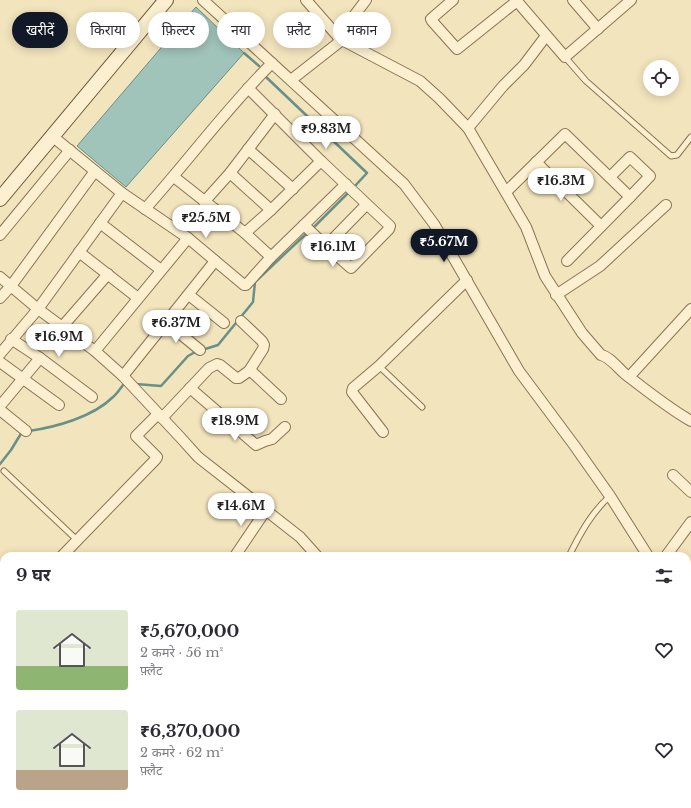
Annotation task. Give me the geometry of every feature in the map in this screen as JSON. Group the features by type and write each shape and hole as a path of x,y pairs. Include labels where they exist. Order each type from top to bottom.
{"main road":[{"path":"0,199 166,0"}],"street":[{"path":"203,0 404,184 434,224 519,371 610,496 645,552"},
{"path":"306,0 333,31"},
{"path":"357,12 366,0"},
{"path":"453,0 431,19 457,49 516,1 565,57 628,1"},
{"path":"573,0 598,29"},
{"path":"468,128 503,86 524,65 546,36"},
{"path":"291,80 333,43"},
{"path":"359,48 420,81 440,98 468,128 526,227 545,276 582,333 600,355 605,356 674,411 691,421"},
{"path":"145,209 174,177 248,88 272,63"},
{"path":"248,88 366,205 390,226 389,229 353,267 349,268 308,229"},
{"path":"204,202 230,174 275,114"},
{"path":"506,192 565,134 630,197"},
{"path":"52,136 122,193 188,238 244,285 271,258 308,229 346,184"},
{"path":"248,149 293,189"},
{"path":"0,235 70,150"},
{"path":"566,261 650,176 630,157 610,178"},
{"path":"244,233 271,210 321,161"},
{"path":"536,162 601,226"},
{"path":"0,298 11,286 95,171"},
{"path":"230,174 271,210"},
{"path":"174,177 244,233 271,258"},
{"path":"0,354 11,339 38,309 122,193"},
{"path":"326,246 366,205"},
{"path":"556,295 600,266 666,205"},
{"path":"100,223 161,270"},
{"path":"94,351 188,238"},
{"path":"79,252 138,298"},
{"path":"123,376 215,261"},
{"path":"62,327 108,274"},
{"path":"0,277 38,309 94,351 123,376 198,457 300,537 313,552"},
{"path":"383,432 352,392 353,388 379,366 467,280"},
{"path":"189,295 224,322"},
{"path":"630,377 691,309"},
{"path":"66,552 156,459 157,457 136,436 160,416 214,365 220,365 236,378 239,378 249,371 264,345 262,341 241,321"},
{"path":"166,322 200,350"},
{"path":"11,339 40,358 92,397"},
{"path":"0,406 40,358"},
{"path":"0,362 59,405"},
{"path":"249,371 252,372 281,399"},
{"path":"190,388 256,445 272,440 285,427"},
{"path":"0,410 26,431"},
{"path":"673,475 691,492"},
{"path":"238,552 266,510"},
{"path":"669,552 691,522"}],"lane":[{"path":"565,57 586,81 671,156 677,155 691,137"},
{"path":"379,366 422,407"},
{"path":"4,471 77,540"},
{"path":"571,552 593,514 600,504 610,496"}],"water":[{"path":"196,7 201,12 192,12"},
{"path":"209,19 217,27 217,48 239,48 244,53 126,187 77,146 161,48 209,48"}],"waterway":[{"path":"244,53 259,66"},
{"path":"266,77 367,173 354,187"},
{"path":"312,229 347,194"},
{"path":"202,350 218,345 253,302 255,282 308,232"},
{"path":"136,384 161,386 188,356 197,351"},
{"path":"29,431 62,424 85,415 105,404 123,385"},
{"path":"0,464 22,432"}]}
